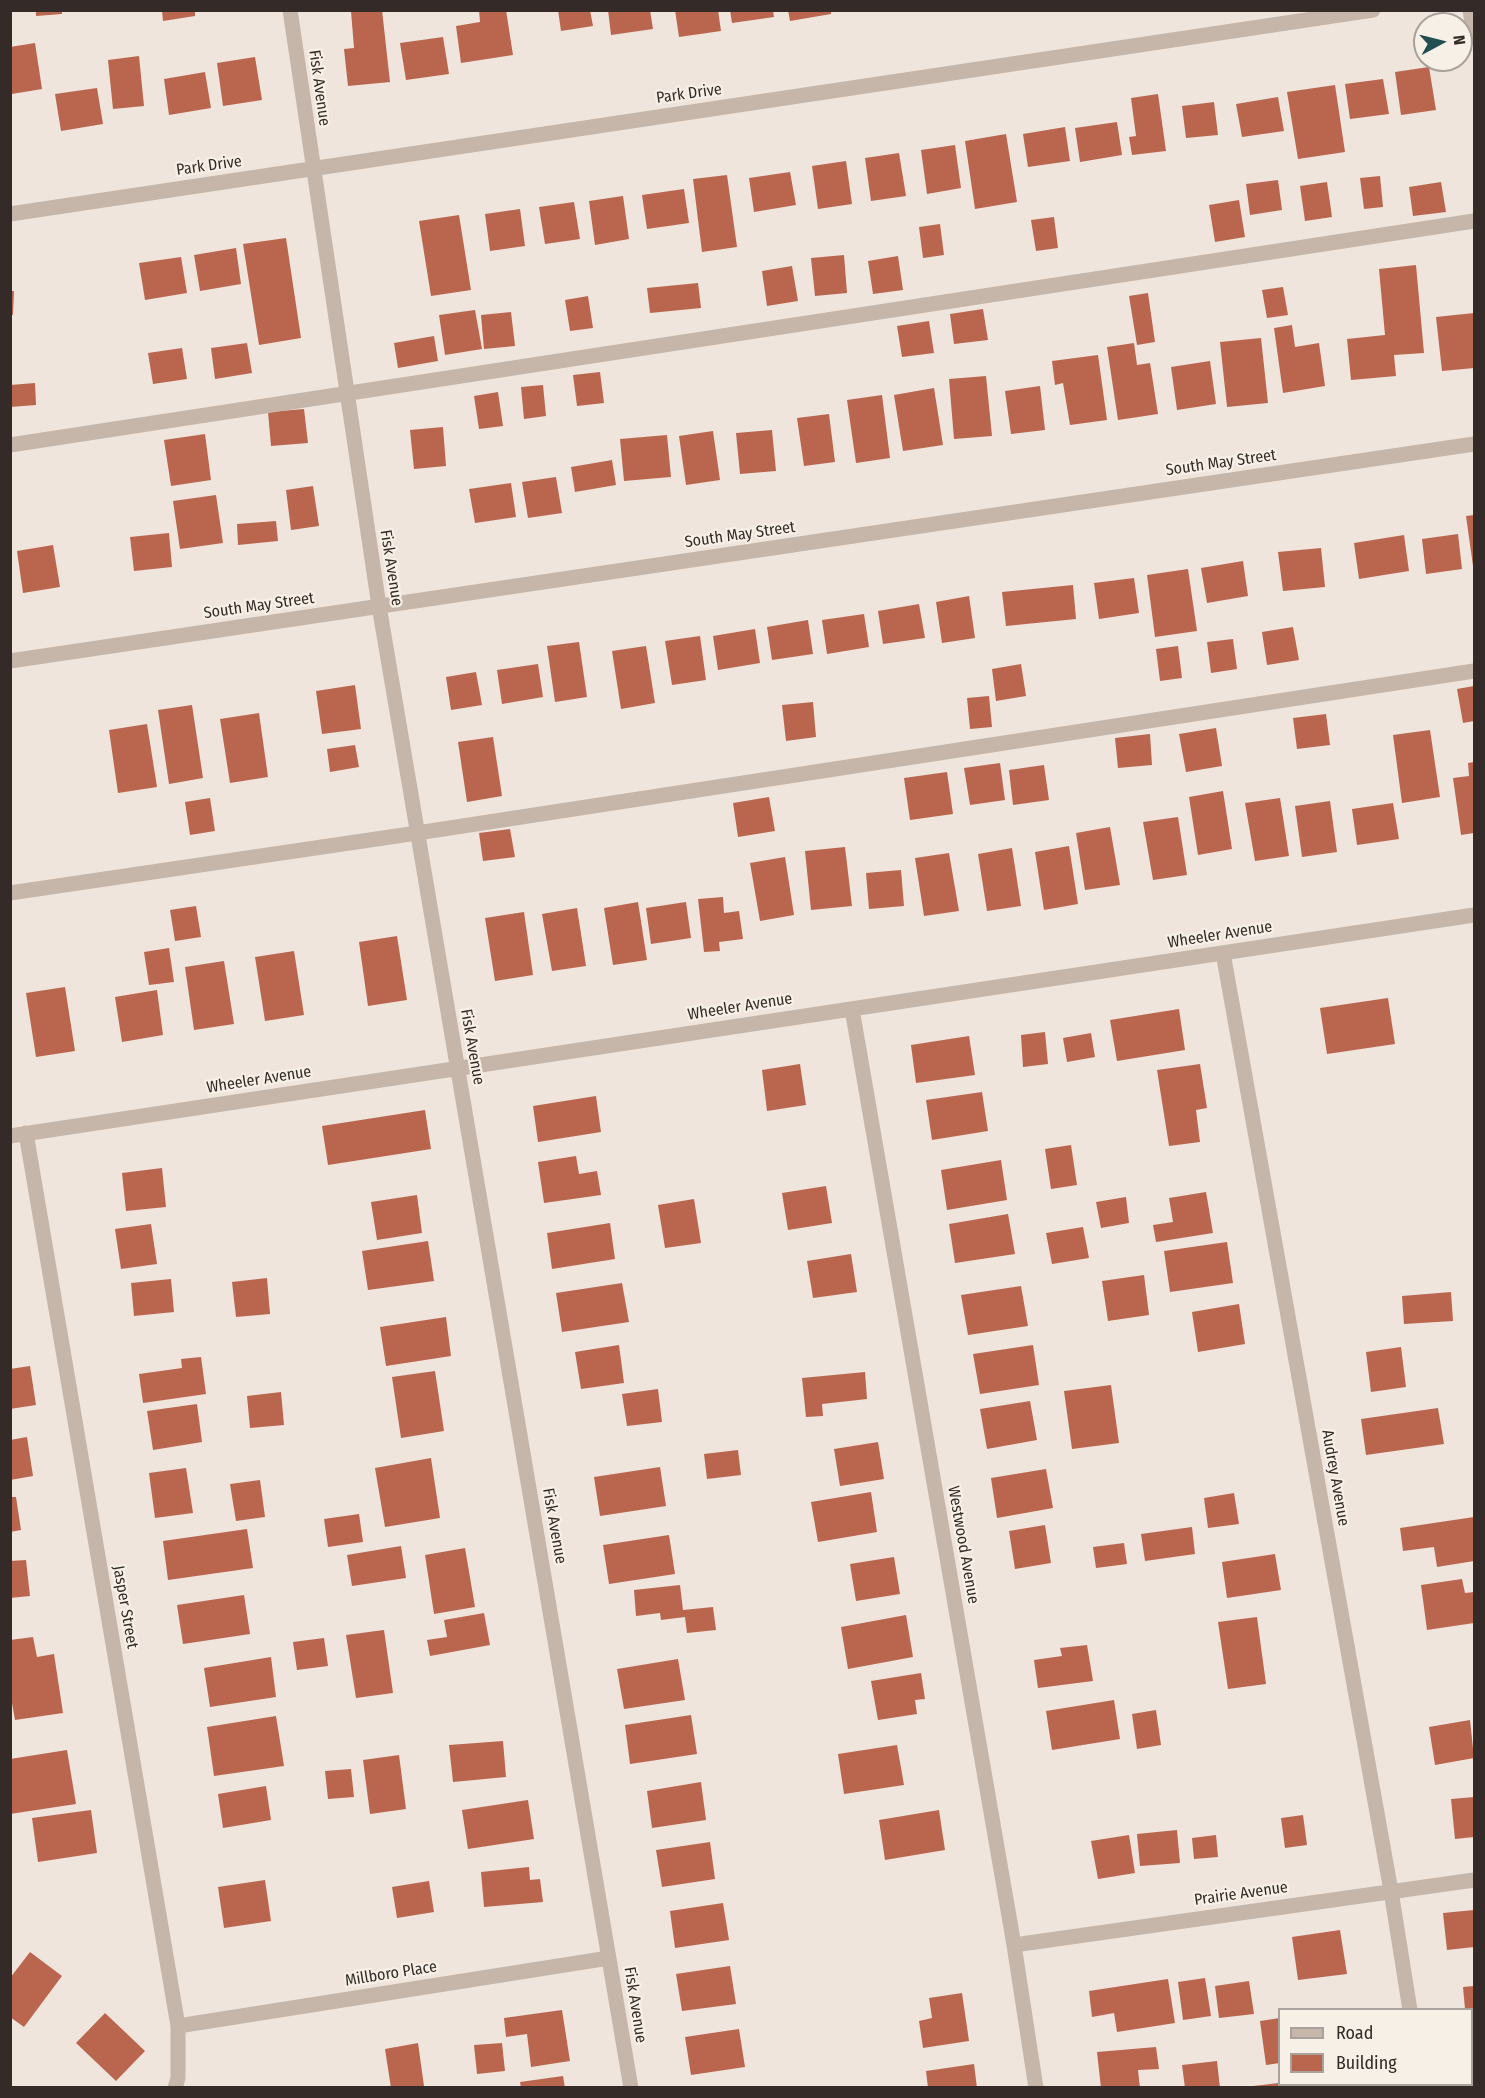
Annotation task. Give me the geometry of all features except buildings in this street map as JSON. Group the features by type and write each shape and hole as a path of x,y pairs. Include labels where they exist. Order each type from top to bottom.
{"street":[{"name":"Fisk Avenue","path":"290,10 379,606 631,2088"},
{"name":"Park Drive","path":"10,214 1373,10"},
{"path":"1470,10 1474,37"},
{"path":"10,445 1474,220"},
{"name":"South May Street","path":"10,661 1474,444"},
{"path":"10,893 1474,671"},
{"name":"Wheeler Avenue","path":"18,1134 1474,915"},
{"name":"Audrey Avenue","path":"1223,953 1391,1892 1410,2008"},
{"name":"Westwood Avenue","path":"852,1009 1014,1945 1036,2088"},
{"name":"Jasper Street","path":"18,1134 178,2026 178,2078 175,2088"},
{"name":"Prairie Avenue","path":"1014,1945 1474,1880"},
{"name":"Millboro Place","path":"178,2026 609,1958"}]}
